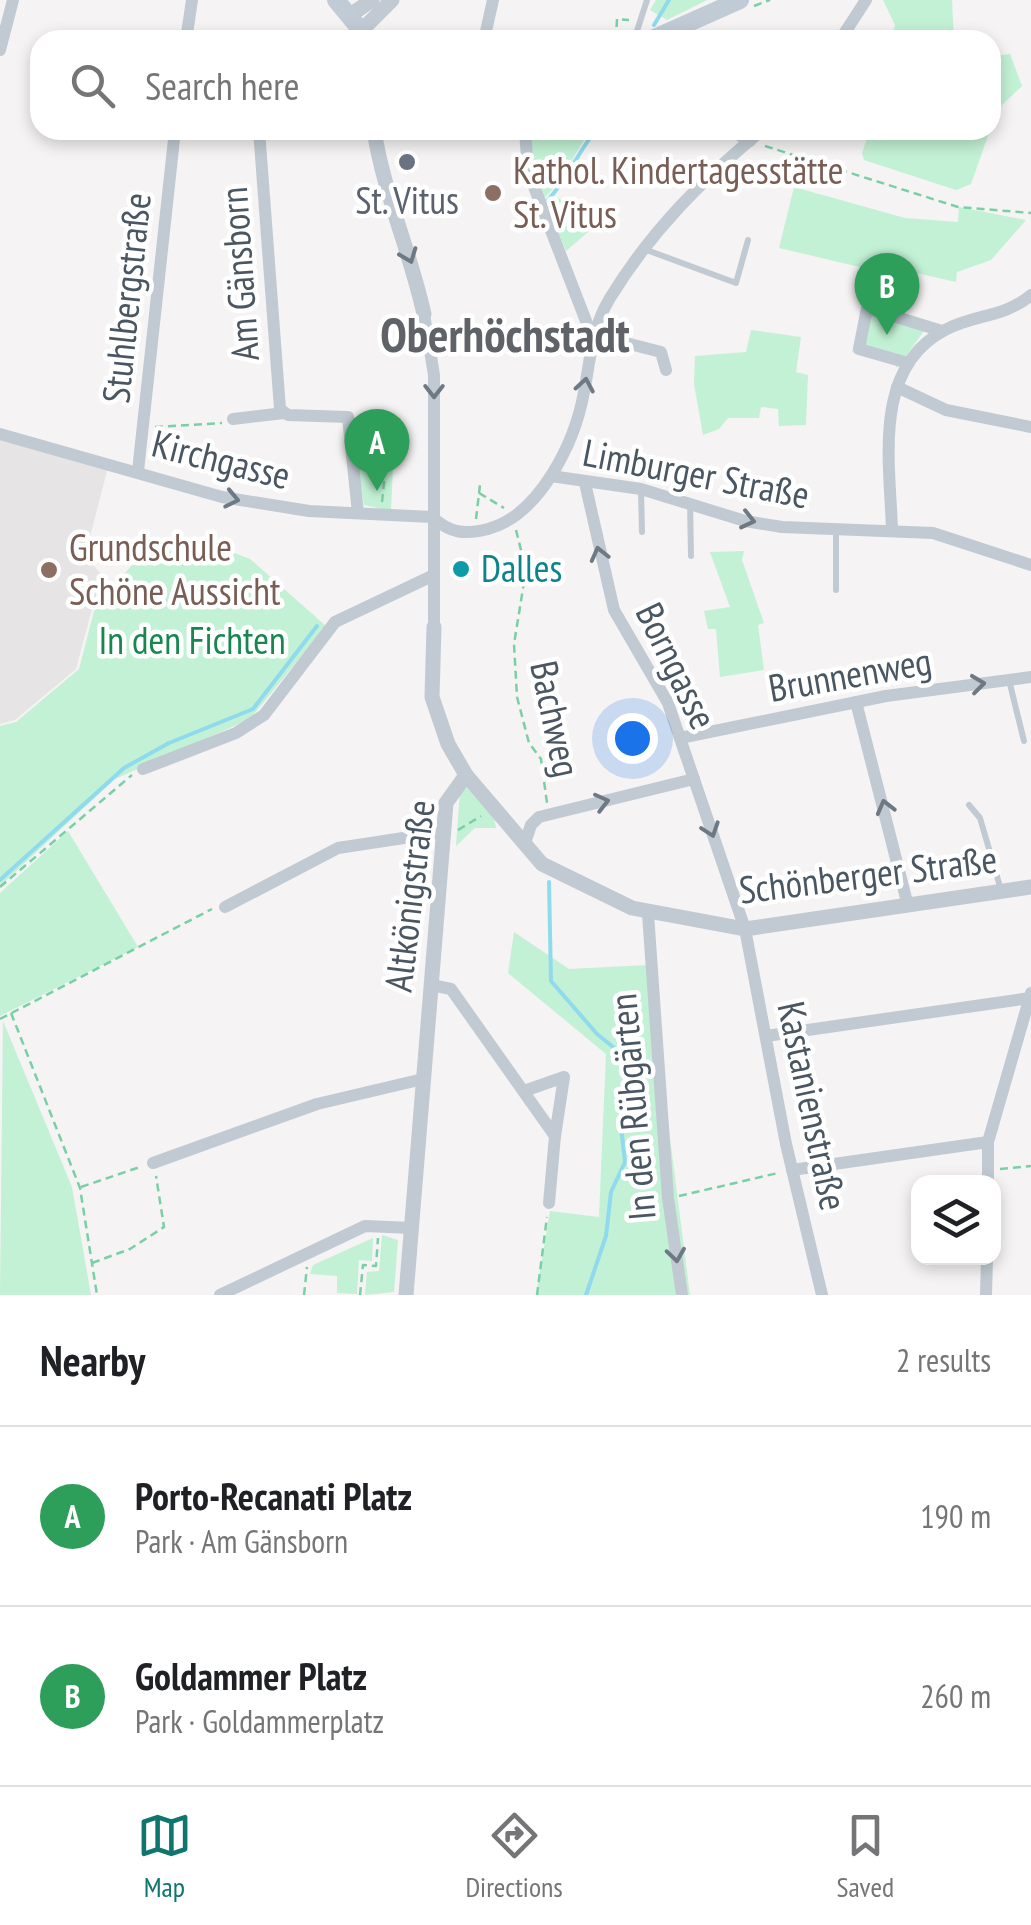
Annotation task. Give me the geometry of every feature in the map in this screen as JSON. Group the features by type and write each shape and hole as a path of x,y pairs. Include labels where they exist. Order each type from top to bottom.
{"main road":[{"path":"336,0 360,29"},
{"path":"672,30 740,0"}],"street":[{"path":"0,50 13,0"},
{"path":"188,30 192,0"},
{"path":"360,29 372,0"},
{"path":"360,29 392,0"},
{"path":"486,30 493,0"},
{"path":"846,30 866,0"},
{"name":"Stuhlbergstraße","path":"138,471 174,140"},
{"name":"Am Gänsborn","path":"260,140 284,413"},
{"path":"376,140 387,198 415,272 424,314"},
{"path":"526,140 528,170 591,334"},
{"path":"551,476 579,413 591,334 643,248 675,208 750,140"},
{"path":"892,530 889,424 896,387 908,363 942,331 998,315 1031,295"},
{"path":"908,363 859,349 867,308 942,331"},
{"name":"Altkönigstraße","path":"406,1295 446,803 466,774 448,744 432,697 434,374 424,314"},
{"path":"591,334 662,352 666,370"},
{"path":"896,387 946,410 1031,426"},
{"name":"Am Gänsborn","path":"233,419 284,413 348,417 357,507"},
{"name":"Kirchgasse","path":"0,434 238,500 357,507 432,517"},
{"name":"Limburger Straße","path":"475,532 504,524 516,516 551,476 641,489 690,501 744,521 836,530 892,530 959,539 1031,565"},
{"name":"Borngasse","path":"585,483 614,610 658,682 746,929"},
{"path":"432,517 446,529 475,532"},
{"path":"143,768 236,733 264,715 335,622 434,575"},
{"name":"Brunnenweg","path":"680,738 856,702 1031,677"},
{"path":"856,702 907,902"},
{"name":"Schönberger Straße","path":"466,774 542,864 648,914 746,929 907,902 1031,887"},
{"path":"525,843 531,825 549,814 694,779"},
{"path":"225,907 338,848 443,832"},
{"name":"In den Rübgärten","path":"648,914 668,1198 682,1295"},
{"name":"Kastanienstraße","path":"746,929 792,1170 822,1295"},
{"path":"431,984 451,990 554,1136"},
{"path":"766,1036 1030,995 988,1142 988,1175"},
{"path":"524,1092 564,1077 549,1203"},
{"path":"154,1163 316,1104 423,1079"},
{"path":"792,1170 988,1142"},
{"path":"220,1295 365,1226 412,1228"},
{"path":"986,1295 987,1265"}],"lane":[{"path":"636,30 647,0"},
{"path":"643,248 697,272 736,283 748,240"},
{"path":"641,489 642,532"},
{"path":"690,501 691,556"},
{"path":"836,530 836,590"},
{"path":"1009,680 1024,740"},
{"path":"969,805 980,818 1001,891"}],"path":[{"path":"617,30 618,18 638,21"},
{"path":"750,140 958,207 1031,213"},
{"path":"144,428 233,419"},
{"path":"357,507 383,502 385,474"},
{"path":"475,532 480,485"},
{"path":"479,493 516,516"},
{"name":"Bachweg","path":"516,516 526,570 514,644 516,696 528,744 540,760 549,814"},
{"path":"0,887 122,780 143,768"},
{"path":"443,832 454,833 475,816 482,816"},
{"path":"0,1018 211,909 225,907"},
{"path":"11,1013 80,1188 98,1295"},
{"path":"80,1188 154,1163 164,1227 130,1249 92,1263"},
{"path":"996,1175 1031,1166"},
{"path":"668,1198 792,1170"},
{"path":"536,1295 549,1203"},
{"path":"360,1295 363,1265 376,1266 378,1226"},
{"path":"304,1295 308,1253"}],"shaded area":[{"name":"Grundschule Schöne Aussicht","path":"0,438 108,467 85,556 111,585 92,609 76,669 15,720 0,724"}],"green space":[{"path":"656,0 707,0 667,20 650,10"},
{"path":"883,0 952,0 954,30 894,30"},
{"path":"1010,54 1022,86 1001,107 1001,55"},
{"path":"529,140 585,140 544,198 529,158"},
{"path":"867,140 986,140 971,184 956,190 864,160"},
{"path":"794,187 905,218 958,222 959,207 1026,220 991,260 957,272 956,282 903,270 902,277 779,248"},
{"path":"557,197 596,225 566,251 547,208"},
{"path":"864,305 924,331 897,368 895,364 852,352"},
{"path":"751,330 801,337 796,372 808,375 806,425 779,426 778,409 761,407 759,418 728,418 719,429 703,435 694,384 695,356 746,352"},
{"path":"357,462 393,465 391,511 364,505"},
{"name":"In den Fichten","path":"201,540 250,559 326,626 250,719 115,779 0,886 0,726 16,722 79,669 94,611 131,566"},
{"path":"744,551 742,560 764,623 758,625 764,670 720,677 716,629 708,629 704,611 730,607 710,552"},
{"path":"467,788 494,819 496,828 475,828 456,846 460,790"},
{"path":"68,831 138,947 0,1016 0,893"},
{"path":"514,932 569,969 648,965 690,1295 536,1295 550,1211 599,1217 606,1054 508,973"},
{"path":"3,1021 72,1187 91,1295 0,1295"},
{"path":"382,1235 398,1240 394,1292 365,1295 367,1272 379,1271"},
{"path":"373,1238 372,1261 359,1260 357,1294 337,1293 337,1276 310,1274 313,1265"}],"waterway":[{"path":"654,25 669,0"},
{"path":"546,202 589,140"},
{"path":"0,880 124,768 169,743 253,709 317,626"},
{"path":"549,882 551,981 597,1034 634,1064 620,1118 625,1162 611,1192 606,1236 586,1295"}],"place":[{"name":"St. Vitus","path":"407,162"},
{"name":"Kathol. Kindertagesstätte St. Vitus","path":"493,193"},
{"name":"Goldammer Platz","path":"887,335"},
{"name":"Porto-Recanati Platz","path":"377,491"},
{"name":"Dalles","path":"461,569"},
{"name":"Grundschule Schöne Aussicht","path":"49,570"}],"district":[{"name":"Oberhöchstadt","path":"505,335"}]}
